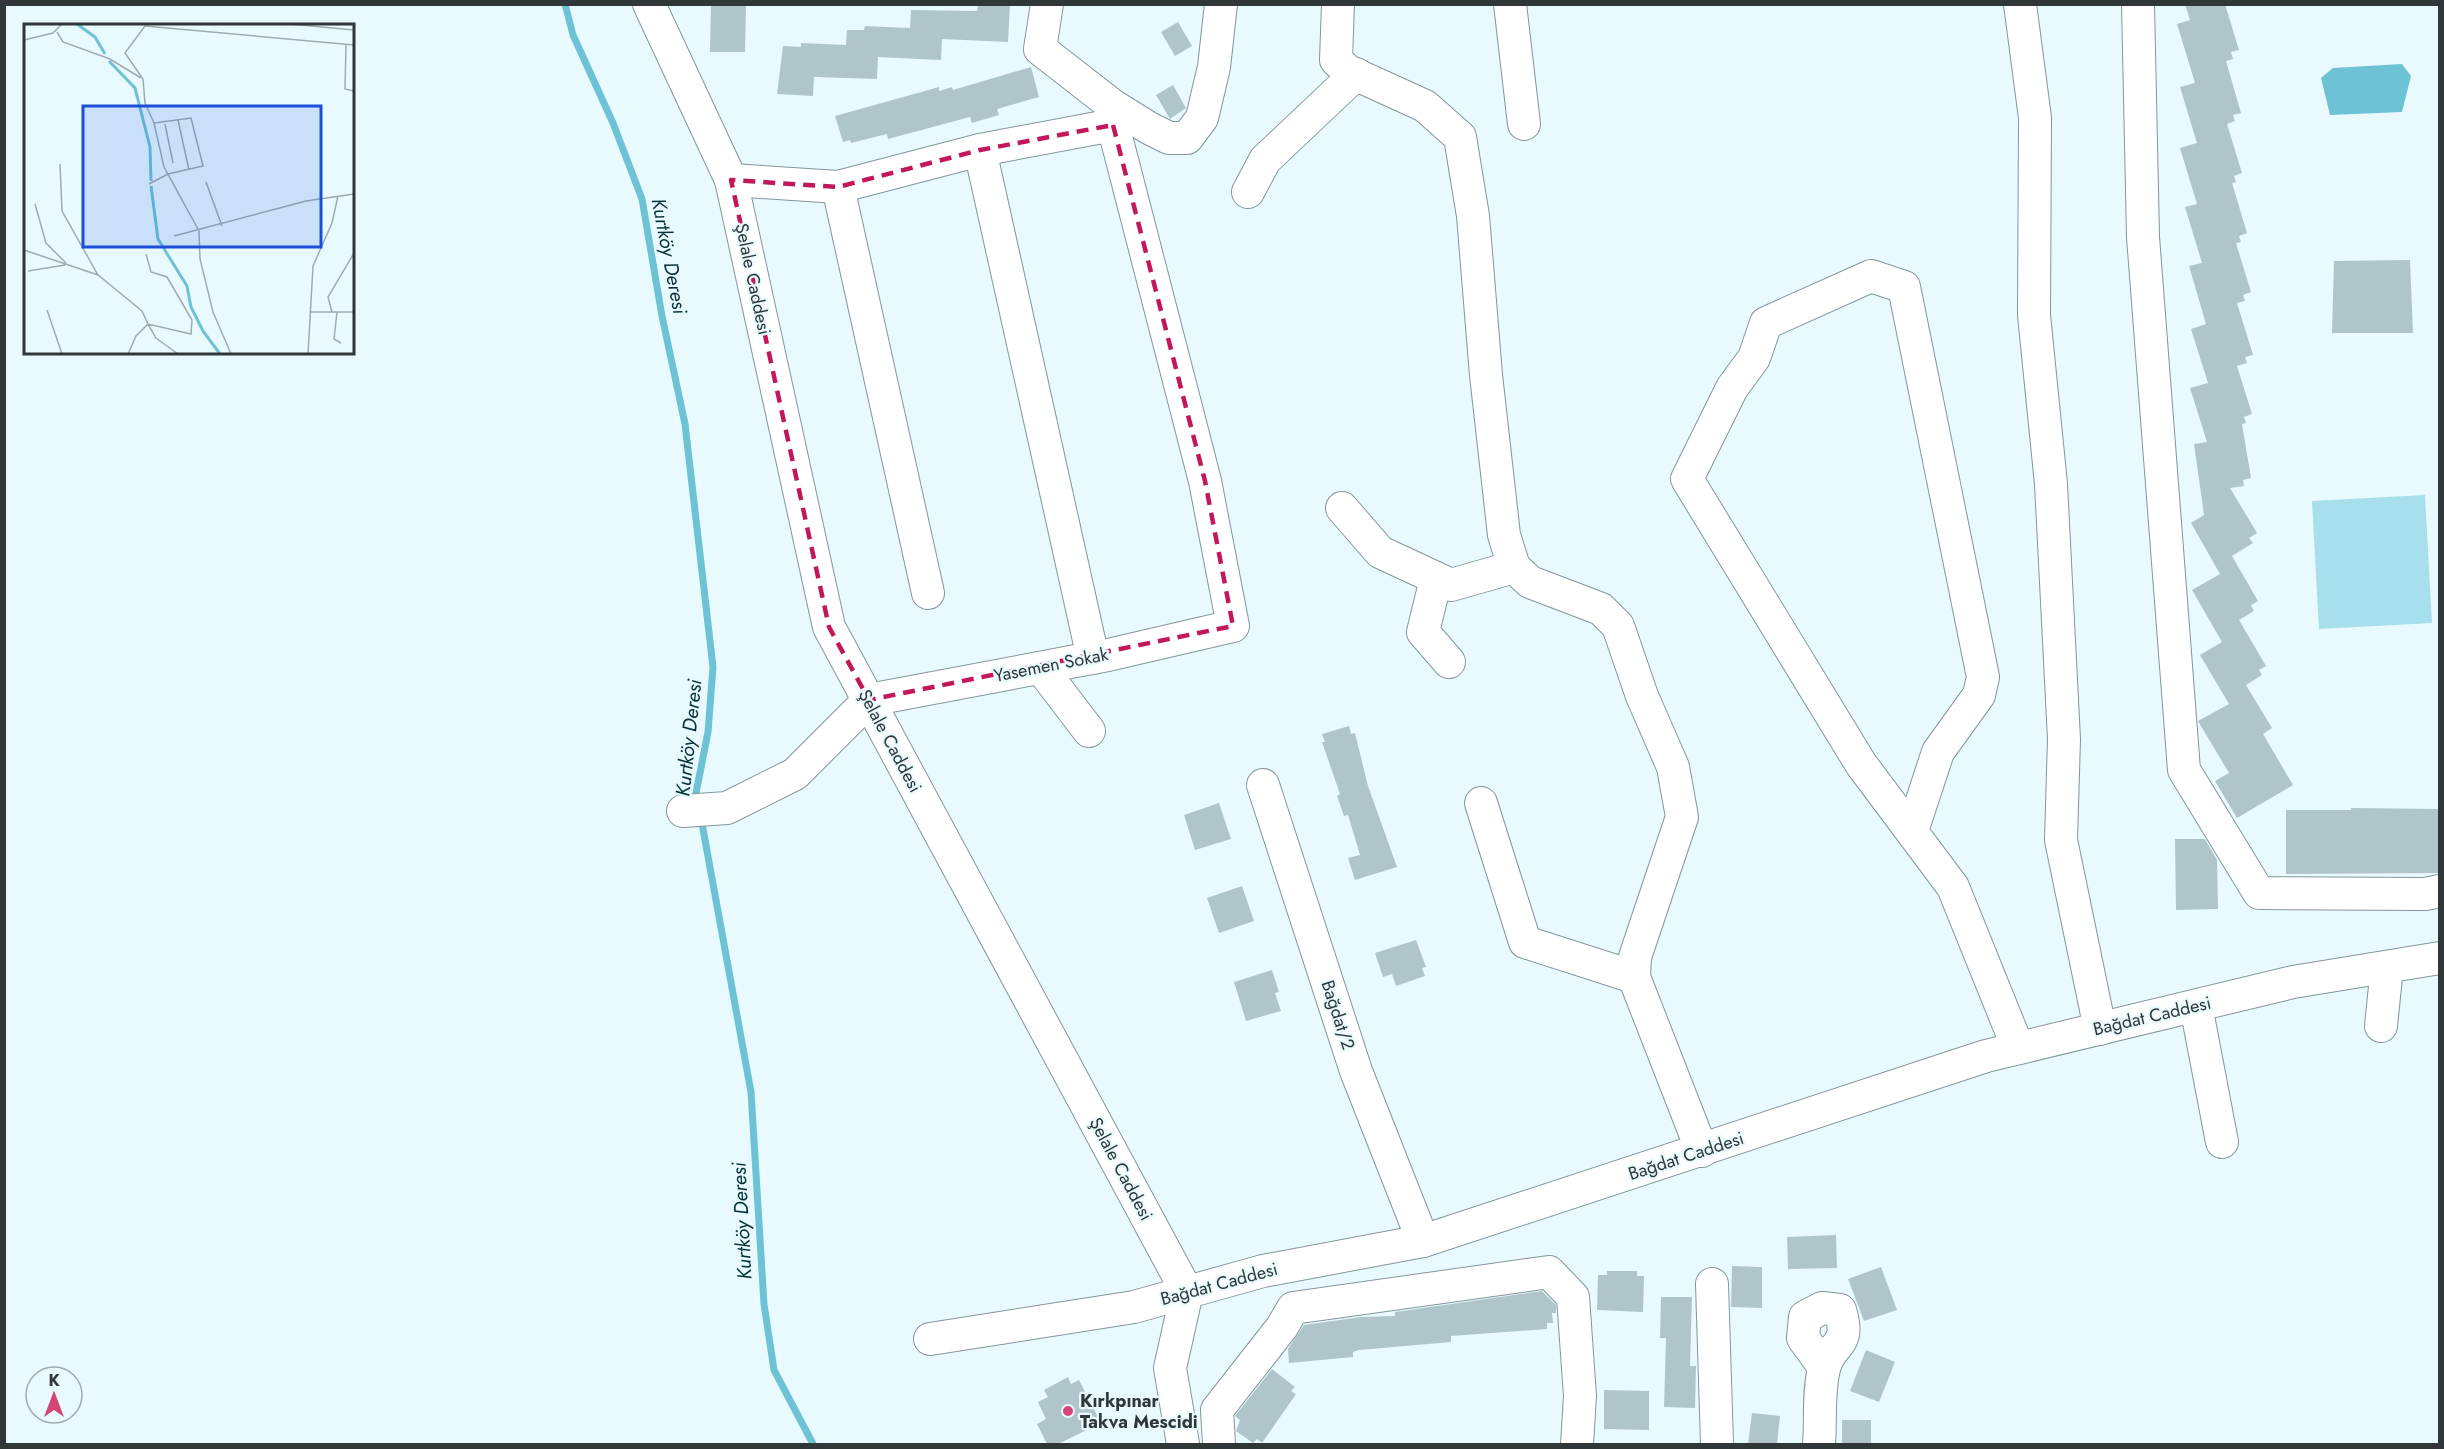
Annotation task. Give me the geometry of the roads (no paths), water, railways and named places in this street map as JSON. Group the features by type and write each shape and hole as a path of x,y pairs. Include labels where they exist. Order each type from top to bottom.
{"street":[{"name":"Şelale Caddesi","path":"649,4 731,180 829,627 1187,1292"},
{"path":"1047,4 1040,49 1112,105 1169,138 1186,138 1202,118 1214,67 1221,4"},
{"path":"1338,4 1336,60 1356,74 1425,106 1460,137 1473,216 1485,375 1504,535 1514,567 1530,582 1601,609 1618,626 1642,696 1673,767 1682,817 1635,957 1634,978 1702,1151"},
{"path":"1510,4 1524,124"},
{"path":"2020,4 2035,118 2034,315 2054,542 2064,740 2061,840 2100,1029"},
{"path":"2139,4 2143,237 2163,536 2184,770 2259,893 2425,894 2439,891"},
{"path":"1248,192 1264,160 1356,74"},
{"name":"Yasemen Sokak","path":"869,700 1093,658 1233,626 1205,481 1113,125 980,150"},
{"path":"731,180 838,187 980,150 1093,658"},
{"path":"838,187 928,593"},
{"path":"1912,831 1938,752 1979,695 1983,676 1904,287 1871,276 1766,323 1754,358 1732,388 1687,479 1861,764 1953,888 2018,1048"},
{"path":"1342,508 1380,552 1451,585 1514,567"},
{"path":"1436,579 1423,633 1449,662"},
{"path":"1041,668 1089,731"},
{"path":"683,811 727,808 795,774 869,700"},
{"name":"Bağdat/2","path":"1263,785 1356,1071 1423,1241"},
{"path":"1481,803 1525,942 1634,978"},
{"name":"Bağdat Caddesi","path":"930,1339 1134,1307 1263,1270 1423,1241 1986,1056 2293,982 2439,958"},
{"path":"2381,1026 2387,967"},
{"path":"2196,1006 2222,1142"},
{"path":"1219,1444 1217,1410 1282,1327 1293,1308 1549,1272 1573,1297 1580,1396 1577,1444"},
{"path":"1712,1284 1717,1444"},
{"path":"1183,1444 1170,1368 1187,1292"},
{"path":"1819,1444 1824,1367"}],"waterway":[{"name":"Kurtköy Deresi","path":"565,4 573,35 613,123 642,199 662,316 685,424 713,667 708,732 696,793 697,801"},
{"name":"Kurtköy Deresi","path":"701,818 751,1092 764,1304 774,1370 813,1444"}],"place":[{"name":"Kırkpınar Takva Mescidi","path":"1068,1411"}]}
